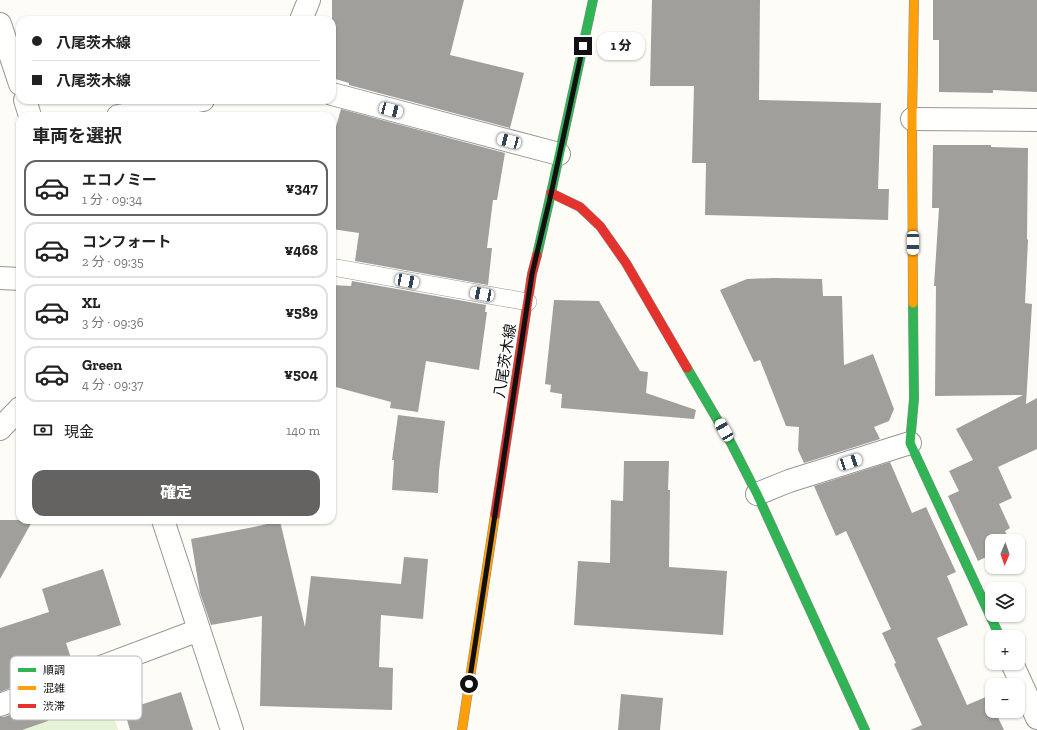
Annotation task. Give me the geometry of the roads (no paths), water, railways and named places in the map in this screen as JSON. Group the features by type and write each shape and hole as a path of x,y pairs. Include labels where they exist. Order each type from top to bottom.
{"street":[{"path":"303,16 309,0"},
{"name":"八尾茨木線","path":"462,730 532,274 593,0"},
{"path":"914,0 912,119 914,399 910,443 997,630"},
{"path":"0,24 16,72"},
{"path":"336,95 559,154"},
{"path":"154,112 187,104"},
{"path":"912,119 1037,120"},
{"path":"551,194 580,207 600,226 626,263 727,436 757,494 865,730"},
{"path":"0,278 16,279"},
{"path":"0,428 16,412"},
{"path":"757,494 789,481 910,443"},
{"path":"164,524 232,730"},
{"path":"130,656 199,630"},
{"path":"1015,670 1037,718"},
{"path":"0,705 10,701"}],"lane":[{"path":"336,268 528,302"}]}
